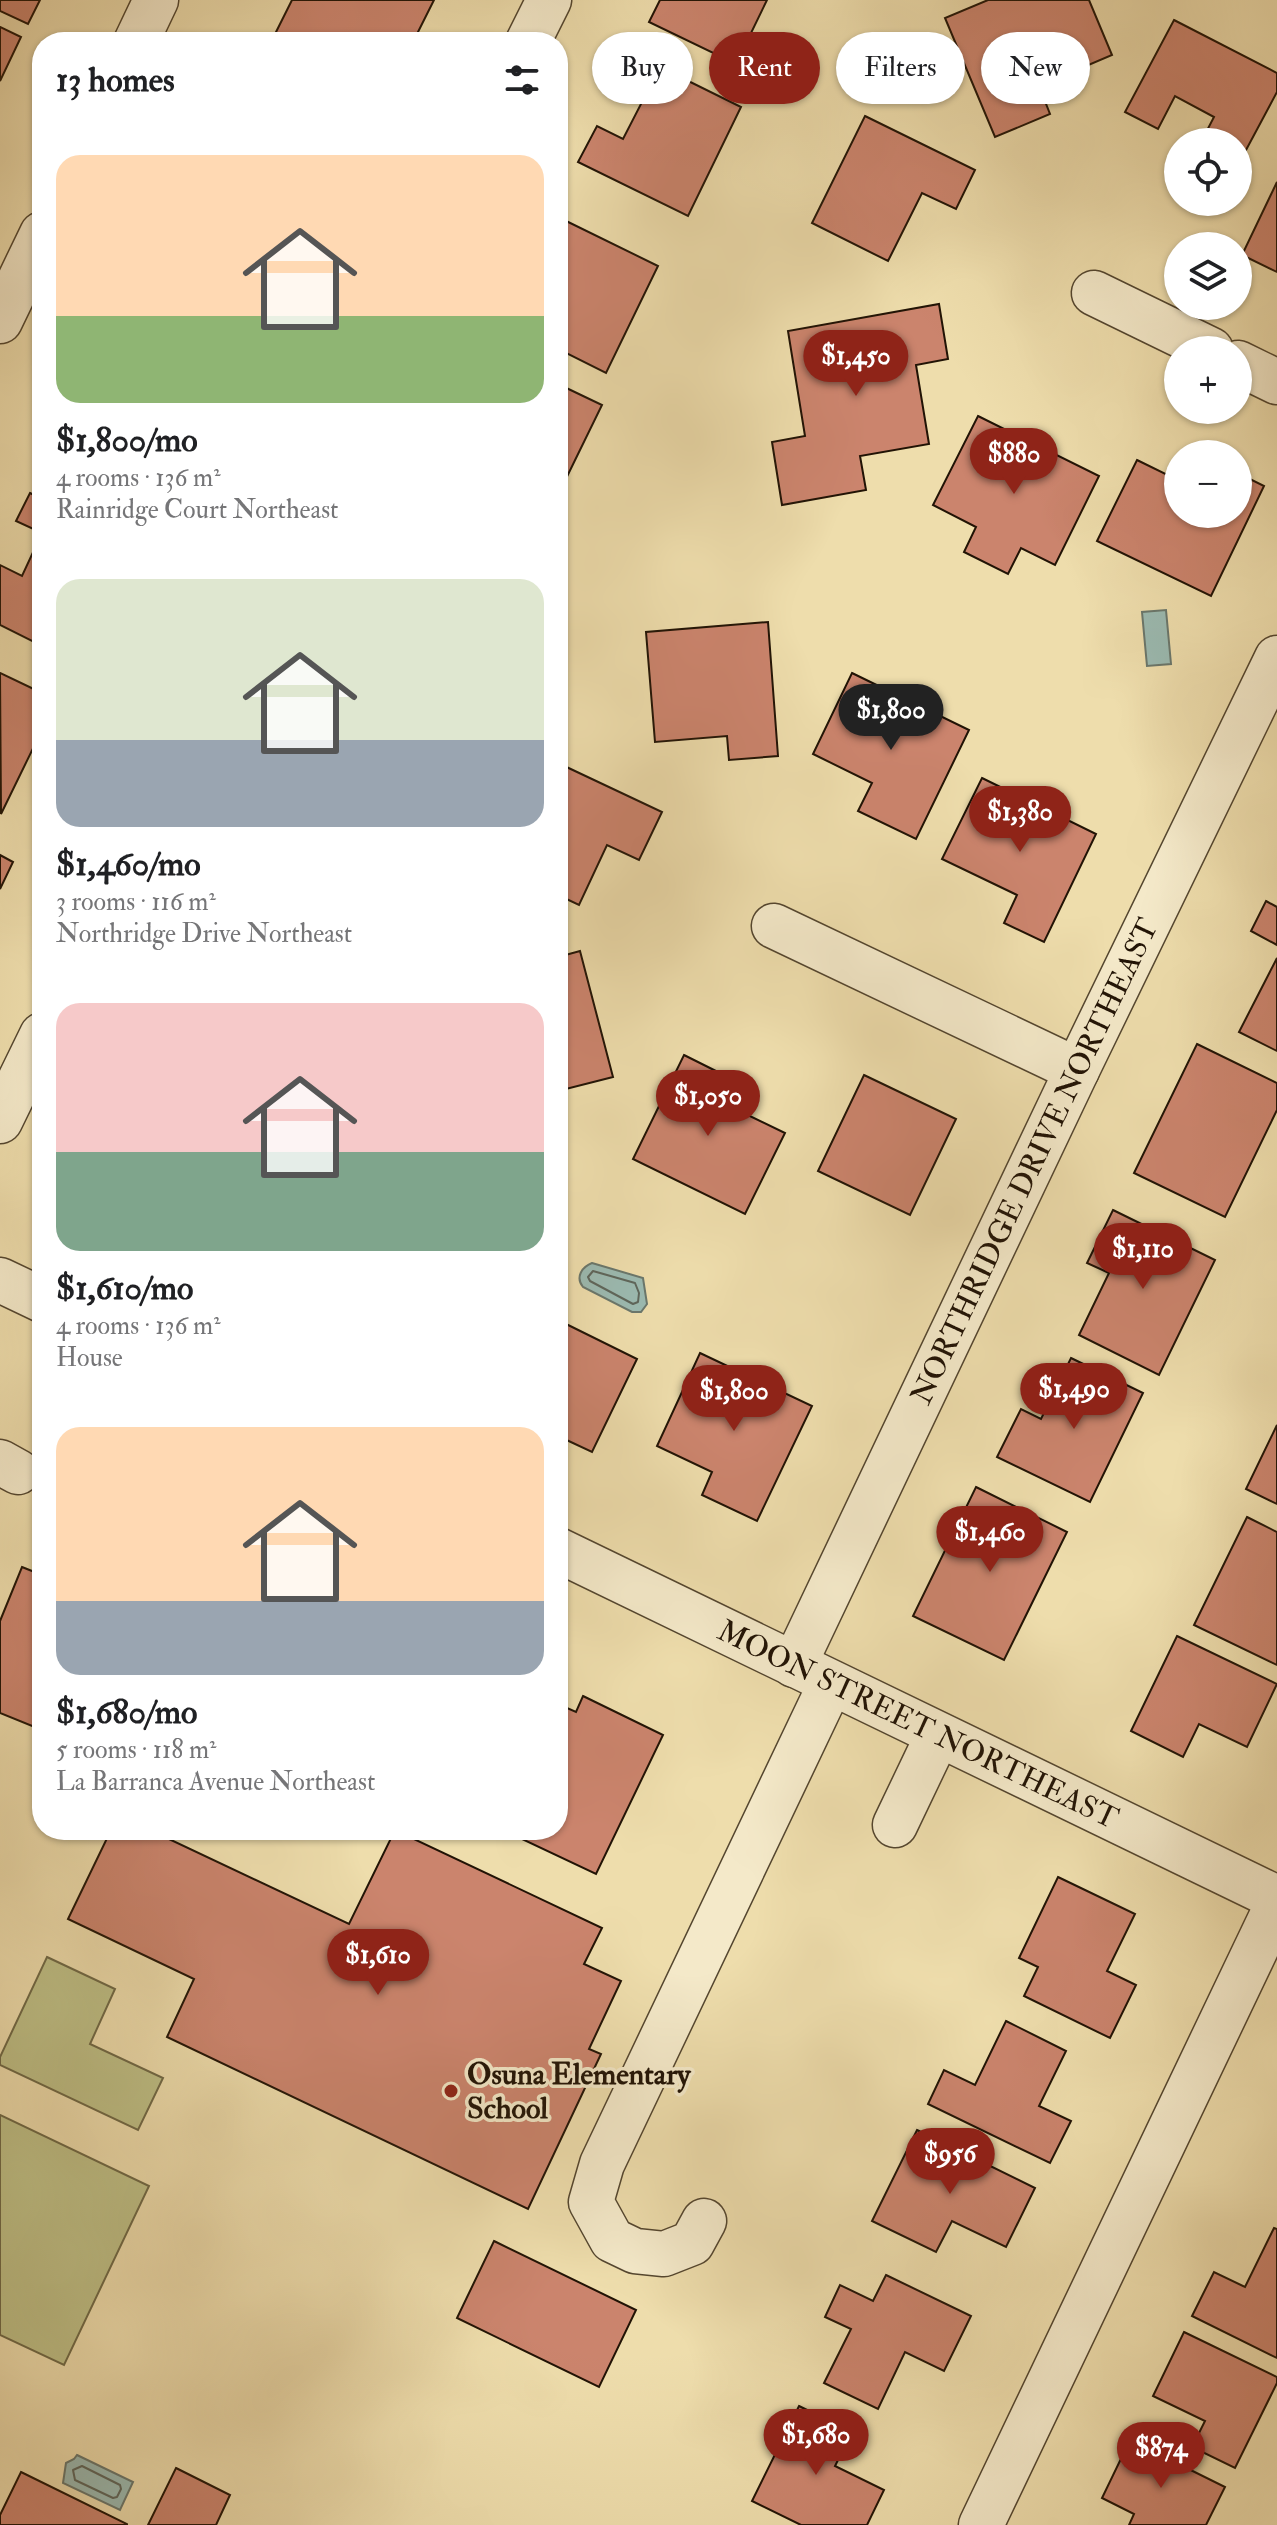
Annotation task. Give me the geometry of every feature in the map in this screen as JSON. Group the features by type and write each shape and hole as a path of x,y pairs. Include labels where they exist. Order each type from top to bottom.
{"street":[{"path":"141,32 156,0"},
{"path":"533,32 549,0"},
{"path":"0,321 32,255"},
{"path":"1094,293 1182,336"},
{"path":"1252,370 1277,382"},
{"name":"NORTHRIDGE DRIVE NORTHEAST","path":"704,2221 692,2243 664,2254 635,2251 612,2240 591,2202 602,2164 1077,1070 1277,658"},
{"path":"774,926 1077,1070"},
{"path":"0,1121 32,1055"},
{"path":"0,1280 32,1295"},
{"name":"MOON STREET NORTHEAST","path":"568,1555 1277,1898"},
{"path":"895,1825 938,1735"},
{"path":"981,2525 1277,1905"}],"green space":[{"path":"47,1957 115,1989 90,2044 163,2078 138,2130 0,2065 0,2057"},
{"path":"0,2115 149,2186 64,2365 0,2335"}],"water":[{"path":"1166,610 1171,664 1147,666 1142,612"},
{"path":"592,1263 643,1278 647,1304 641,1312 632,1312 583,1287 581,1273"},
{"path":"77,2455 133,2482 120,2510 63,2483 66,2463"}],"building":[{"path":"0,0 40,0 28,24 0,11"},
{"path":"292,0 434,0 418,32 276,32"},
{"path":"660,0 767,0 752,32 709,32 709,51 693,43 693,32 670,32 649,22"},
{"path":"988,0 1089,0 1112,55 1090,64 1090,32 981,32 981,104 965,66 965,32 951,32 945,18"},
{"path":"1174,20 1277,73 1277,92 1252,139 1252,128 1208,128 1214,117 1175,96 1158,129 1125,112"},
{"path":"0,27 21,37 0,81"},
{"path":"693,83 709,91 709,104 735,104 741,107 688,216 578,162 597,126 623,139 641,104 693,104"},
{"path":"981,104 1046,104 1050,114 995,137"},
{"path":"865,116 975,170 956,209 922,193 888,261 812,223"},
{"path":"1277,182 1277,272 1252,260 1252,234"},
{"path":"568,222 658,266 606,373 568,354"},
{"path":"939,304 948,359 916,365 929,444 860,456 866,490 782,505 772,442 805,436 788,331"},
{"path":"568,389 602,405 568,475"},
{"path":"978,416 1099,476 1055,565 1021,548 1008,574 964,552 976,527 933,505"},
{"path":"1137,460 1164,473 1164,528 1244,528 1211,596 1097,541"},
{"path":"1252,480 1264,486 1252,511"},
{"path":"30,493 32,494 32,528 16,521"},
{"path":"32,554 32,641 0,625 0,565 22,576"},
{"path":"768,622 778,756 729,760 727,736 655,742 646,632"},
{"path":"0,673 32,688 32,750 1,814"},
{"path":"852,673 969,730 916,839 858,811 872,783 813,754"},
{"path":"568,768 662,812 639,860 607,845 579,905 568,900"},
{"path":"982,778 1096,834 1044,942 1004,923 1017,895 942,859"},
{"path":"0,855 13,862 0,889"},
{"path":"1266,901 1277,907 1277,945 1251,931"},
{"path":"580,951 613,1077 568,1088 568,954"},
{"path":"1277,958 1277,1051 1239,1032"},
{"path":"1197,1044 1277,1083 1277,1110 1225,1217 1134,1173"},
{"path":"684,1055 738,1082 727,1105 785,1133 745,1214 633,1159"},
{"path":"864,1075 956,1119 910,1215 818,1171"},
{"path":"1113,1210 1215,1260 1159,1375 1079,1335 1109,1273 1087,1263"},
{"path":"568,1325 637,1359 592,1452 568,1441"},
{"path":"700,1353 812,1406 757,1521 702,1495 712,1472 657,1446"},
{"path":"1071,1358 1143,1393 1090,1502 997,1457 1021,1409 1041,1419"},
{"path":"1277,1425 1277,1504 1246,1489"},
{"path":"976,1487 1067,1532 1004,1660 913,1616"},
{"path":"1247,1517 1277,1532 1277,1665 1194,1625"},
{"path":"22,1567 32,1571 32,1726 0,1713 0,1621"},
{"path":"1177,1636 1277,1684 1247,1747 1199,1724 1183,1757 1131,1731"},
{"path":"583,1696 663,1735 596,1874 524,1840 568,1840 568,1708 576,1712"},
{"path":"106,1840 171,1840 349,1924 390,1840 416,1840 602,1928 584,1964 621,1981 589,2049 601,2054 528,2209 167,2037 194,1979 68,1919"},
{"path":"1058,1877 1135,1914 1107,1971 1136,1985 1110,2038 1024,1996 1038,1967 1019,1958"},
{"path":"1006,2021 1066,2051 1039,2106 1071,2121 1050,2163 928,2104 944,2070 975,2085"},
{"path":"917,2130 1035,2188 1006,2247 952,2221 936,2252 872,2221"},
{"path":"1274,2228 1277,2229 1277,2358 1192,2316 1214,2272 1245,2287"},
{"path":"494,2241 636,2310 599,2387 457,2318"},
{"path":"886,2275 971,2316 944,2371 905,2352 878,2409 824,2383 851,2329 825,2317 840,2285 873,2301"},
{"path":"1184,2332 1277,2377 1277,2383 1235,2468 1192,2447 1205,2421 1153,2396"},
{"path":"799,2406 852,2432 835,2466 884,2490 867,2525 801,2525 752,2501"},
{"path":"1130,2440 1225,2487 1206,2525 1129,2525 1134,2514 1102,2498"},
{"path":"176,2468 230,2495 216,2525 148,2525"},
{"path":"21,2472 127,2525 0,2525 0,2515"}],"place":[{"name":"Osuna Elementary School","path":"451,2091"}]}
